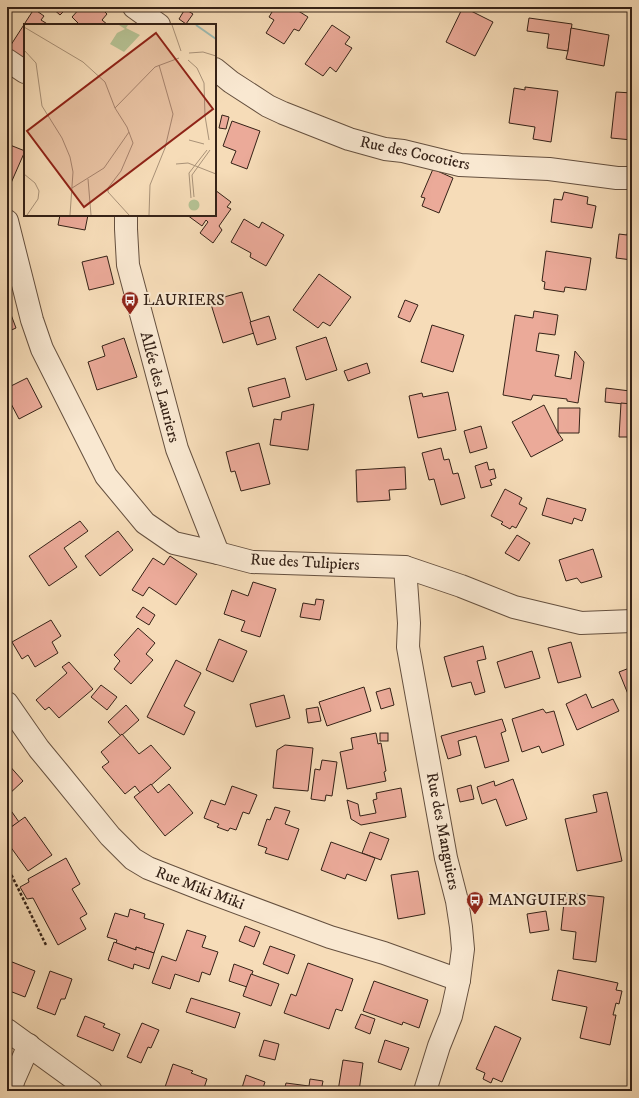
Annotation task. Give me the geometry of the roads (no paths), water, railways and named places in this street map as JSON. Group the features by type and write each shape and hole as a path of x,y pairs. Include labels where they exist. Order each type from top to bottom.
{"street":[{"path":"7,60 24,71"},
{"name":"Rue des Cocotiers","path":"216,70 231,82 262,102 283,113 349,139 385,149 403,151 460,165 549,169 617,178 632,178"},
{"name":"Allée des Lauriers","path":"126,216 128,265 177,449 218,553"},
{"name":"Rue des Tulipiers","path":"7,221 32,320 42,349 106,476 145,523 174,543 252,562 405,567 461,586 514,607 581,623 632,620"},
{"name":"Rue des Manguiers","path":"405,567 409,623 408,647 446,858 457,901 463,949 459,980 451,1016 439,1046 425,1091"},
{"name":"Rue Miki Miki","path":"7,703 39,749 110,836 133,859 148,868 330,937 384,953 459,980"},
{"path":"7,1030 91,1091"},
{"path":"10,1091 29,1045"}],"place":[{"name":"LAURIERS","path":"130,315"},
{"name":"MANGUIERS","path":"475,915"}]}
